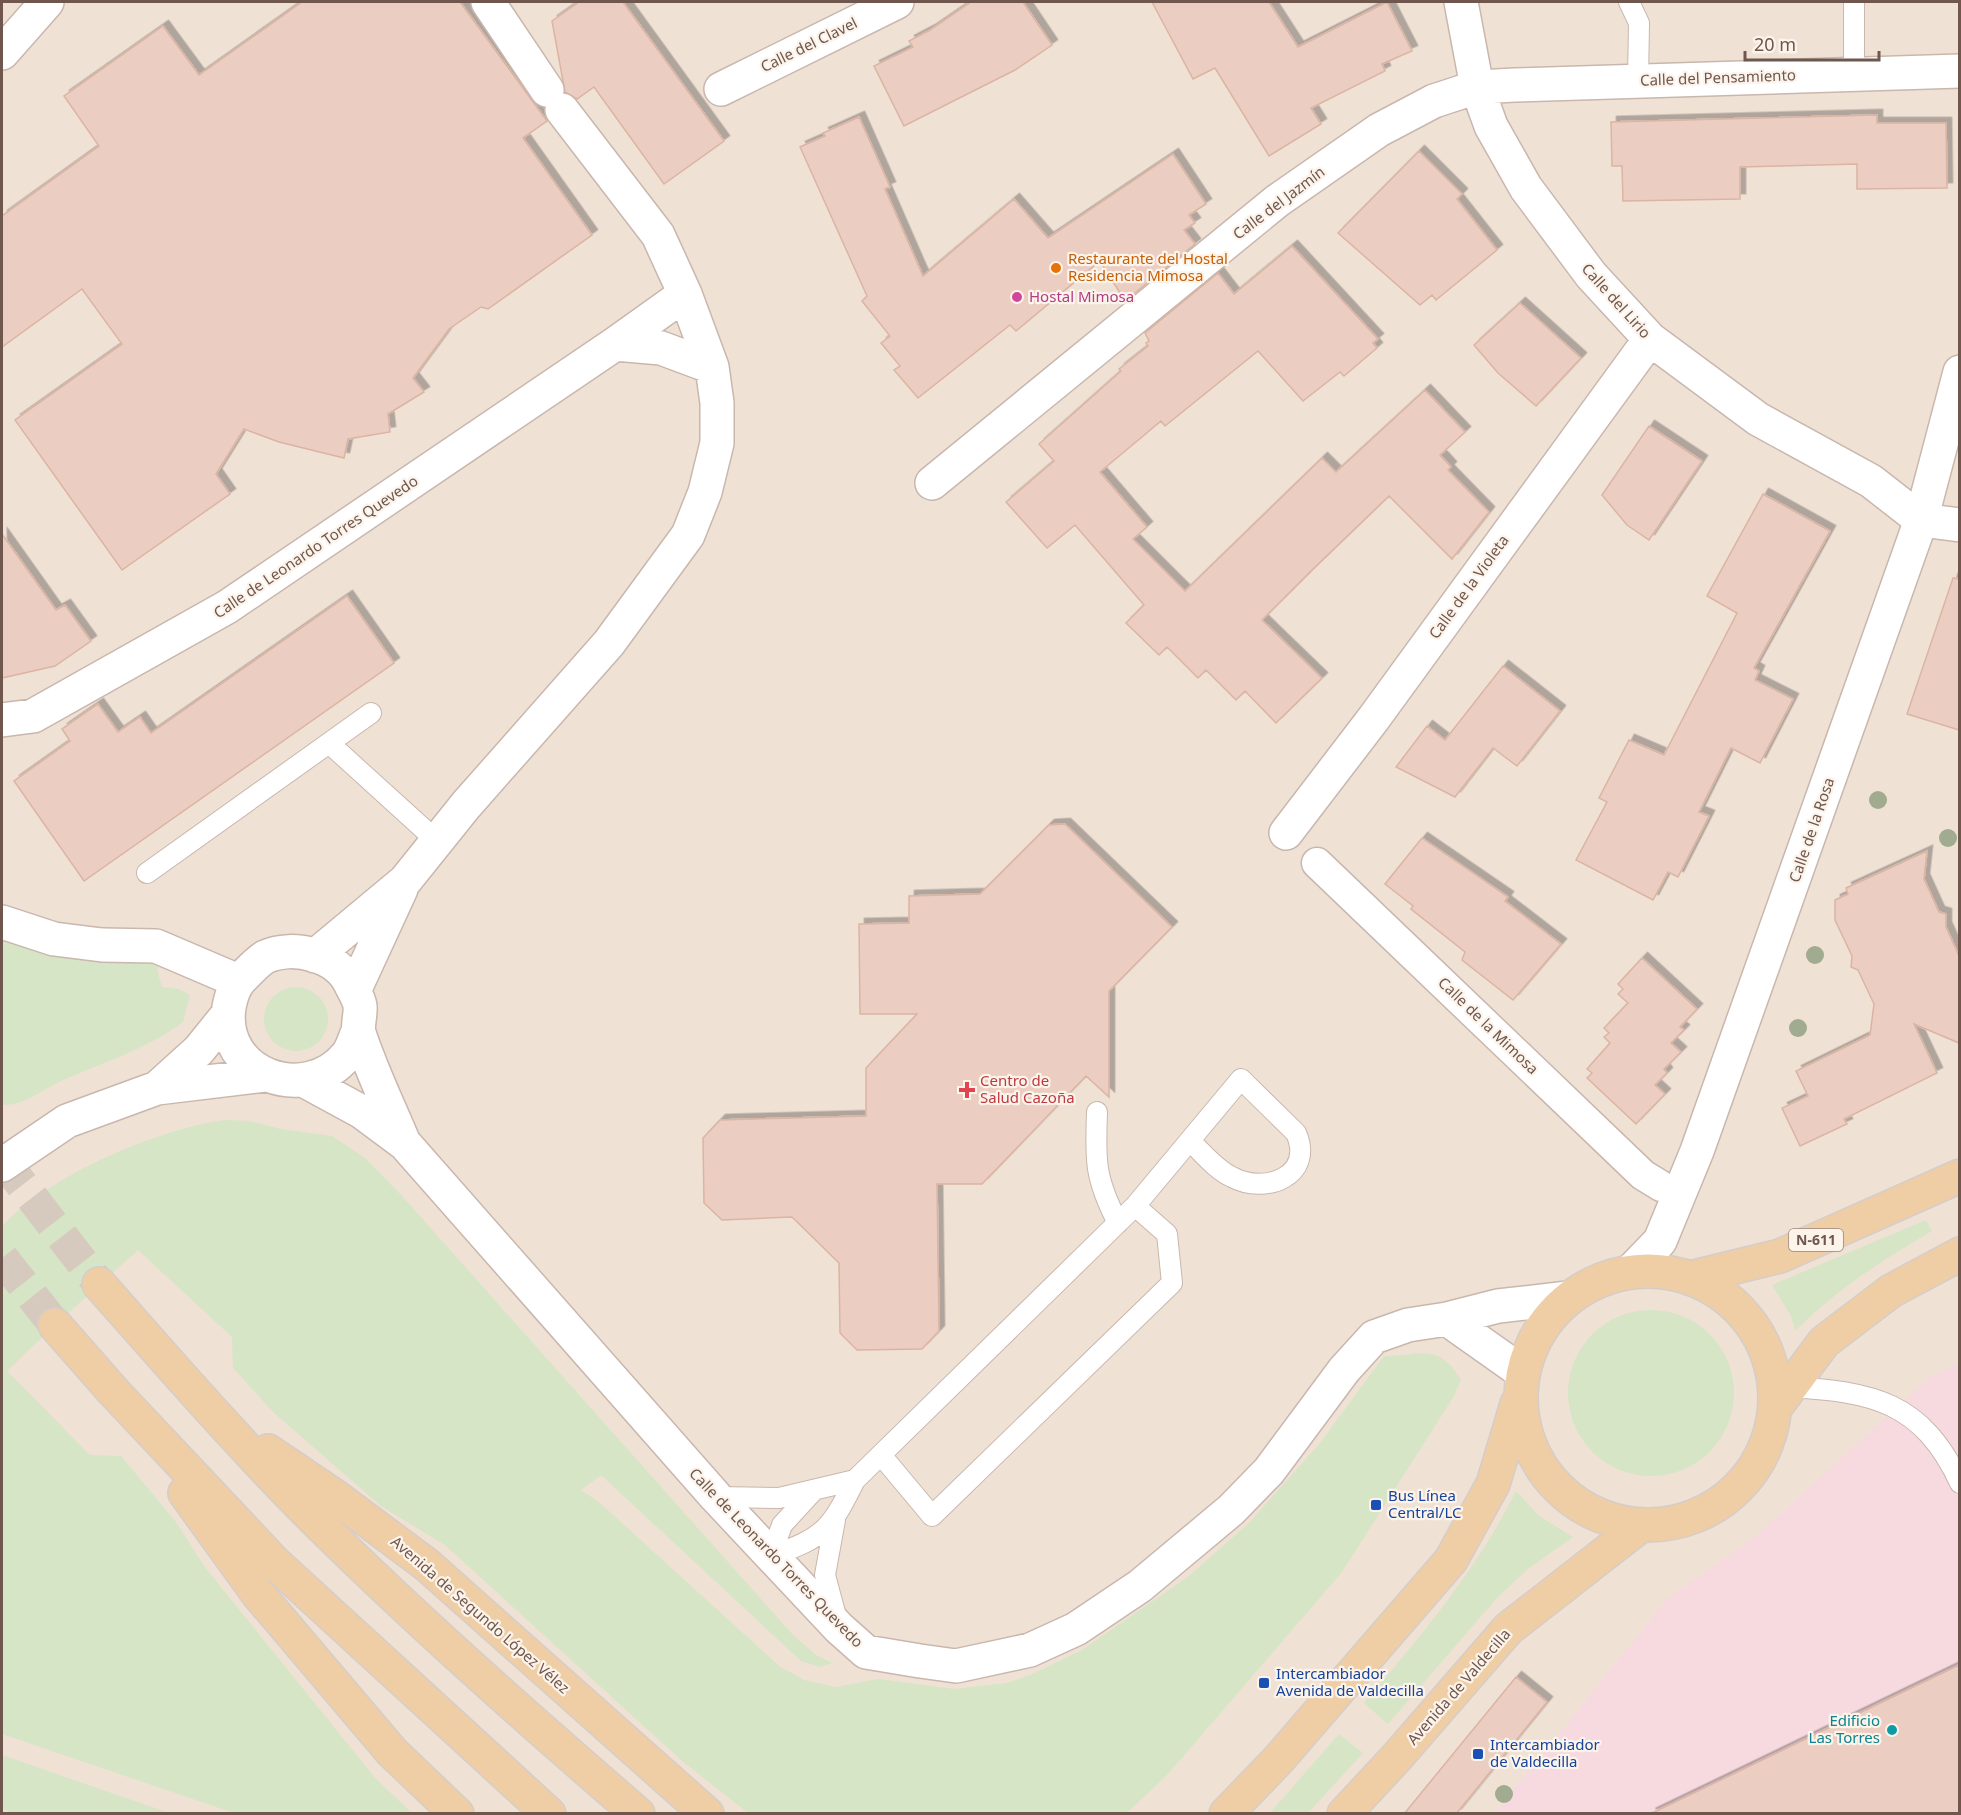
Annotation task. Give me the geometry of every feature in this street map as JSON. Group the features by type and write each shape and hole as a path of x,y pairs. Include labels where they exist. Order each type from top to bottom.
{"main road":[{"name":"N-611","path":"1694,1277 1780,1256 1959,1176"},
{"path":"1520,1384 1526,1440 1549,1480 1573,1503 1612,1522 1640,1526 1678,1523 1712,1509 1749,1478 1766,1446 1783,1398 1824,1342 1891,1291 1959,1254"},
{"path":"1226,1814 1278,1760 1451,1560 1493,1484 1520,1384 1544,1324 1568,1298 1597,1281 1631,1271 1670,1272 1694,1277 1721,1294 1750,1322 1770,1360 1783,1398"},
{"name":"Avenida de Segundo López Vélez","path":"99,1284 212,1412 313,1517 430,1630 639,1814"},
{"path":"54,1324 113,1391 275,1563 549,1814"},
{"path":"113,1391 258,1594 392,1752 457,1814"},
{"name":"Avenida de Segundo López Vélez","path":"212,1412 336,1497 427,1565 707,1814"},
{"name":"Avenida de Valdecilla","path":"1344,1814 1397,1757 1508,1629 1640,1526"}],"street":[{"path":"2,53 46,2"},
{"path":"315,956 405,881 465,805 609,643 688,535 705,492 717,443 717,403 712,367 685,294 658,234 555,100 488,2"},
{"name":"Calle del Clavel","path":"720,89 897,2"},
{"name":"Calle del Lirio","path":"1461,2 1477,87 1491,126 1526,188 1591,275 1650,339 1758,419 1871,481 1921,520"},
{"name":"Calle del Pensamiento","path":"1477,87 1959,71"},
{"name":"Calle del Jazmín","path":"932,483 1277,201 1379,130 1434,101 1477,87"},
{"name":"Calle de Leonardo Torres Quevedo","path":"2,720 33,716 227,608 685,294"},
{"name":"Calle de la Violeta","path":"1286,833 1374,718 1650,339"},
{"path":"615,344 661,348 712,367"},
{"name":"Calle de la Rosa","path":"1631,1271 1660,1241 1763,971 1921,520 1959,372"},
{"path":"1921,520 1959,525"},
{"name":"Calle de la Mimosa","path":"1317,863 1643,1175 1661,1186"},
{"path":"354,991 405,881"},
{"path":"2,922 54,939 102,945 156,946 238,981"},
{"path":"300,950 315,956 333,963 350,982 360,1006 358,1031 348,1054 329,1072 305,1081 285,1082 265,1075 245,1060 232,1039 228,1014 231,997 238,981 265,958 300,950"},
{"path":"157,1088 199,1050 228,1014"},
{"name":"Calle de Leonardo Torres Quevedo","path":"358,1031 405,1144"},
{"path":"2,1165 67,1121 157,1088 265,1075"},
{"name":"Calle de Leonardo Torres Quevedo","path":"305,1081 362,1112 405,1144 716,1497 839,1628 866,1652 956,1666 1030,1650 1076,1629 1140,1586 1231,1510 1269,1471 1344,1370 1374,1337 1407,1324 1447,1319 1498,1306 1568,1298"},
{"path":"1447,1319 1520,1384"}],"lane":[{"path":"1629,2 1639,22 1638,80"},
{"path":"1854,2 1854,74"},
{"path":"147,873 371,713"},
{"path":"330,744 438,842"},
{"path":"839,1628 825,1575 835,1520 855,1480 1135,1206 1241,1079 1296,1132 1300,1144 1293,1172 1278,1182 1250,1184 1230,1177 1190,1141"},
{"path":"1096,1112 1095,1161 1104,1195 1118,1223"},
{"path":"881,1455 933,1516 1172,1283 1167,1234 1135,1206"},
{"path":"1783,1398 1843,1390 1886,1401 1899,1408 1929,1435 1959,1482"},
{"path":"716,1497 779,1498 855,1480"},
{"path":"771,1556 782,1526 814,1490"},
{"path":"771,1556 809,1543 835,1520"}],"shaded area":[{"path":"2,2 1959,2 1959,1813 2,1813"},
{"path":"1959,1362 1959,1813 1494,1814 1667,1599 1756,1536 1929,1378"}],"green space":[{"path":"2,938 37,951 58,955 160,961 157,969 162,987 179,989 190,995 183,1022 139,1048 61,1081 18,1103 2,1105"},
{"path":"290,987 302,987 319,996 326,1007 328,1019 326,1031 319,1042 302,1051 290,1051 278,1046 269,1037 264,1025 264,1013 269,1001 278,992"},
{"path":"225,1120 250,1121 280,1129 332,1136 365,1158 403,1197 793,1635 816,1655 832,1663 820,1667 801,1661 601,1475 581,1490 600,1503 779,1666 804,1680 836,1687 878,1679 955,1689 1007,1683 1030,1675 1082,1650 1189,1576 1249,1523 1320,1443 1384,1356 1418,1353 1436,1355 1453,1368 1461,1380 1454,1396 1342,1572 1168,1774 1127,1813 748,1813 681,1760 445,1545 381,1506 273,1412 233,1368 232,1337 138,1250 7,1371 90,1455 121,1456 176,1522 204,1566 376,1779 412,1813 234,1813 2,1734 2,1227 46,1190 105,1158 168,1133"},
{"path":"1926,1220 1932,1231 1860,1276 1795,1331 1791,1316 1772,1285"},
{"path":"1651,1310 1683,1316 1710,1334 1728,1361 1734,1393 1728,1425 1710,1452 1683,1470 1651,1476 1619,1470 1592,1452 1574,1425 1568,1393 1574,1361 1592,1334 1619,1316"},
{"path":"1516,1491 1539,1516 1573,1537 1529,1568 1496,1599 1388,1724 1364,1703 1466,1575 1501,1520"},
{"path":"1339,1734 1363,1753 1308,1813 1270,1813"},
{"path":"2,1755 169,1813 17,1814 2,1809"}],"building":[{"path":"302,2 460,2 547,121 523,138 592,235 488,309 481,307 449,329 413,378 424,392 388,414 390,432 348,439 344,458 279,442 244,429 216,474 230,494 122,570 15,420 122,344 82,289 2,347 2,216 99,146 64,96 163,26 199,75"},
{"path":"579,2 623,2 724,141 664,184 594,87 577,99 565,92 552,21"},
{"path":"971,2 1023,2 1052,45 1015,70 904,126 874,66 913,47 909,41 930,30"},
{"path":"1152,2 1269,2 1298,47 1387,2 1412,51 1382,64 1385,71 1311,108 1321,124 1269,156 1215,68 1193,79"},
{"path":"1877,115 1877,123 1946,123 1947,188 1857,189 1857,164 1740,167 1740,199 1623,201 1622,166 1612,166 1611,122"},
{"path":"859,117 890,187 885,189 923,276 1014,199 1048,238 1173,154 1206,204 1189,215 1195,223 1184,230 1195,244 1125,301 1100,261 1016,331 1010,325 918,398 894,370 900,366 881,343 890,336 862,301 867,296 800,147 825,136 823,133"},
{"path":"1419,151 1462,194 1457,199 1497,250 1436,300 1432,295 1420,305 1338,233"},
{"path":"1292,246 1378,339 1373,343 1377,348 1344,376 1340,372 1303,401 1258,351 1165,426 1161,421 1100,472 1147,527 1133,539 1185,591 1322,458 1336,472 1425,390 1465,432 1440,455 1451,467 1448,470 1489,512 1452,559 1389,496 1309,573 1262,620 1322,678 1276,723 1245,691 1236,700 1206,670 1198,678 1167,647 1159,655 1126,623 1144,605 1075,525 1047,548 1006,502 1054,461 1039,444 1121,371 1119,369 1148,346 1146,343 1149,341 1145,333 1218,273 1234,294"},
{"path":"1520,303 1581,358 1536,406 1498,373 1474,345"},
{"path":"1649,426 1702,461 1649,540 1627,525 1602,495"},
{"path":"1763,494 1830,531 1754,668 1759,671 1755,680 1793,699 1760,763 1731,748 1699,812 1709,816 1678,877 1668,872 1653,900 1576,860 1607,802 1599,798 1629,740 1664,755 1737,613 1707,596"},
{"path":"2,534 56,610 65,605 91,641 55,666 2,678"},
{"path":"1953,578 1959,579 1959,730 1907,714"},
{"path":"347,596 394,663 84,881 14,781 70,741 62,729 98,704 118,732 140,717 151,733"},
{"path":"1503,666 1560,711 1517,766 1493,748 1455,797 1396,767 1427,726 1445,740"},
{"name":"Centro de Salud Cazoña","path":"1065,824 1172,927 1109,991 1109,1097 1086,1076 982,1184 937,1184 939,1331 922,1349 857,1350 840,1333 839,1263 792,1217 722,1220 704,1203 703,1138 720,1120 866,1116 866,1068 917,1014 860,1014 859,924 909,923 909,896 980,894 1049,825"},
{"path":"1422,838 1508,897 1505,901 1561,944 1513,1000 1462,960 1465,952 1411,909 1413,906 1385,884"},
{"path":"1927,851 1924,879 1939,912 1946,914 1946,927 1959,956 1959,1043 1914,1024 1937,1073 1844,1119 1847,1124 1800,1146 1782,1108 1808,1096 1796,1071 1870,1035 1874,1004 1858,970 1851,967 1852,956 1835,920 1835,900 1848,894 1846,888"},
{"path":"1642,958 1697,1009 1680,1027 1684,1030 1671,1043 1681,1052 1664,1069 1667,1073 1655,1085 1665,1094 1636,1124 1587,1078 1592,1073 1587,1069 1610,1043 1604,1037 1609,1033 1604,1028 1628,1003 1618,994 1623,989 1618,984"},
{"name":"Edificio Las Torres","path":"1959,1665 1959,1814 1650,1814"},
{"path":"1516,1677 1547,1702 1456,1814 1404,1814"}],"tunnel":[{"path":"2,1159 99,1284"},
{"path":"2,1258 55,1325"}],"place":[{"name":"Restaurante del Hostal Residencia Mimosa","path":"1056,268"},
{"name":"Hostal Mimosa","path":"1017,297"},
{"name":"Centro de Salud Cazoña","path":"967,1090"},
{"name":"Bus Línea Central/LC","path":"1376,1505"},
{"name":"Intercambiador Avenida de Valdecilla","path":"1264,1683"},
{"name":"Edificio Las Torres","path":"1892,1730"},
{"name":"Intercambiador de Valdecilla","path":"1478,1754"}]}
